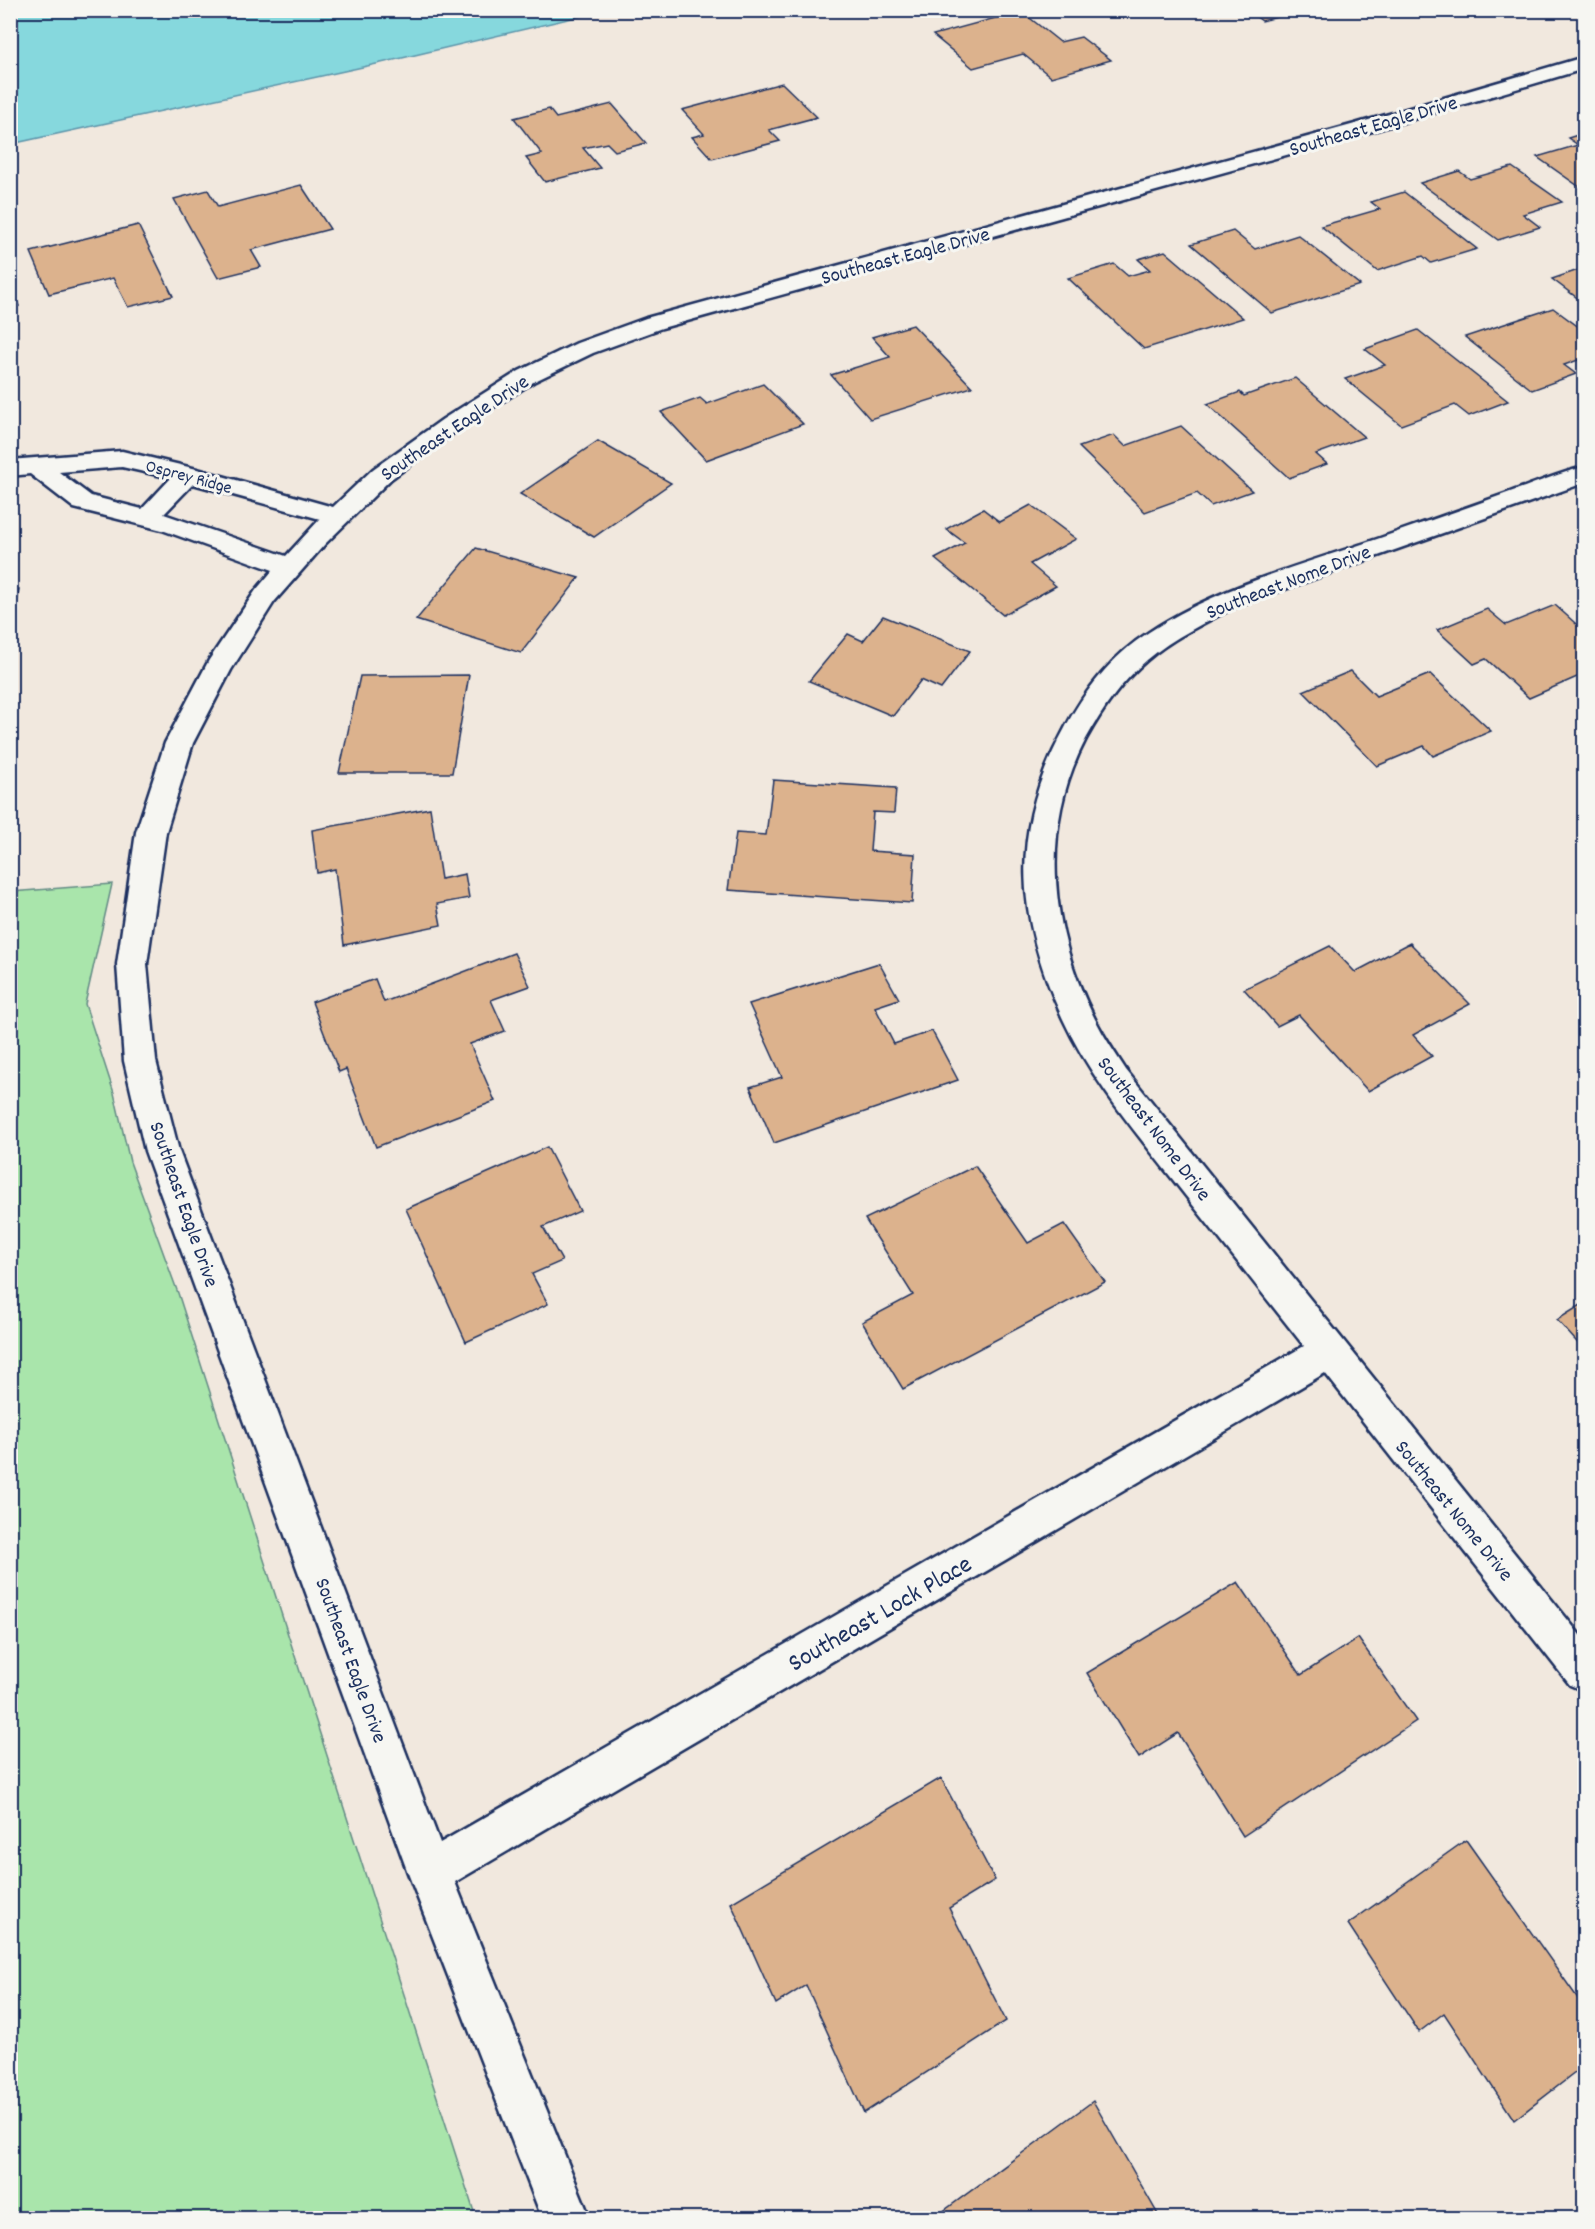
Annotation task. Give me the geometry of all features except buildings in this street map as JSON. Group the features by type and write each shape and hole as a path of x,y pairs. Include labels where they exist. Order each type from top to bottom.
{"street":[{"name":"Southeast Eagle Drive","path":"566,2218 430,1873 162,1151 140,1061 132,964 155,821 179,743 214,677 265,596 337,516 382,474 451,424 527,376 585,348 664,320 1351,132 1584,63"},
{"name":"Osprey Ridge","path":"10,468 122,459 188,474 337,516"},
{"path":"37,467 83,502 170,524 290,567"},
{"path":"147,518 188,474"},
{"name":"Southeast Nome Drive","path":"1584,475 1228,600 1180,625 1138,654 1101,692 1069,742 1047,796 1040,840 1039,885 1054,957 1079,1021 1114,1080 1584,1671"},
{"name":"Southeast Lock Place","path":"430,1873 1329,1351"}],"green space":[{"path":"112,884 85,1004 114,1093 130,1162 178,1293 476,2218 11,2218 11,892"}],"water":[{"path":"10,11 602,11 381,63 11,144"}]}
